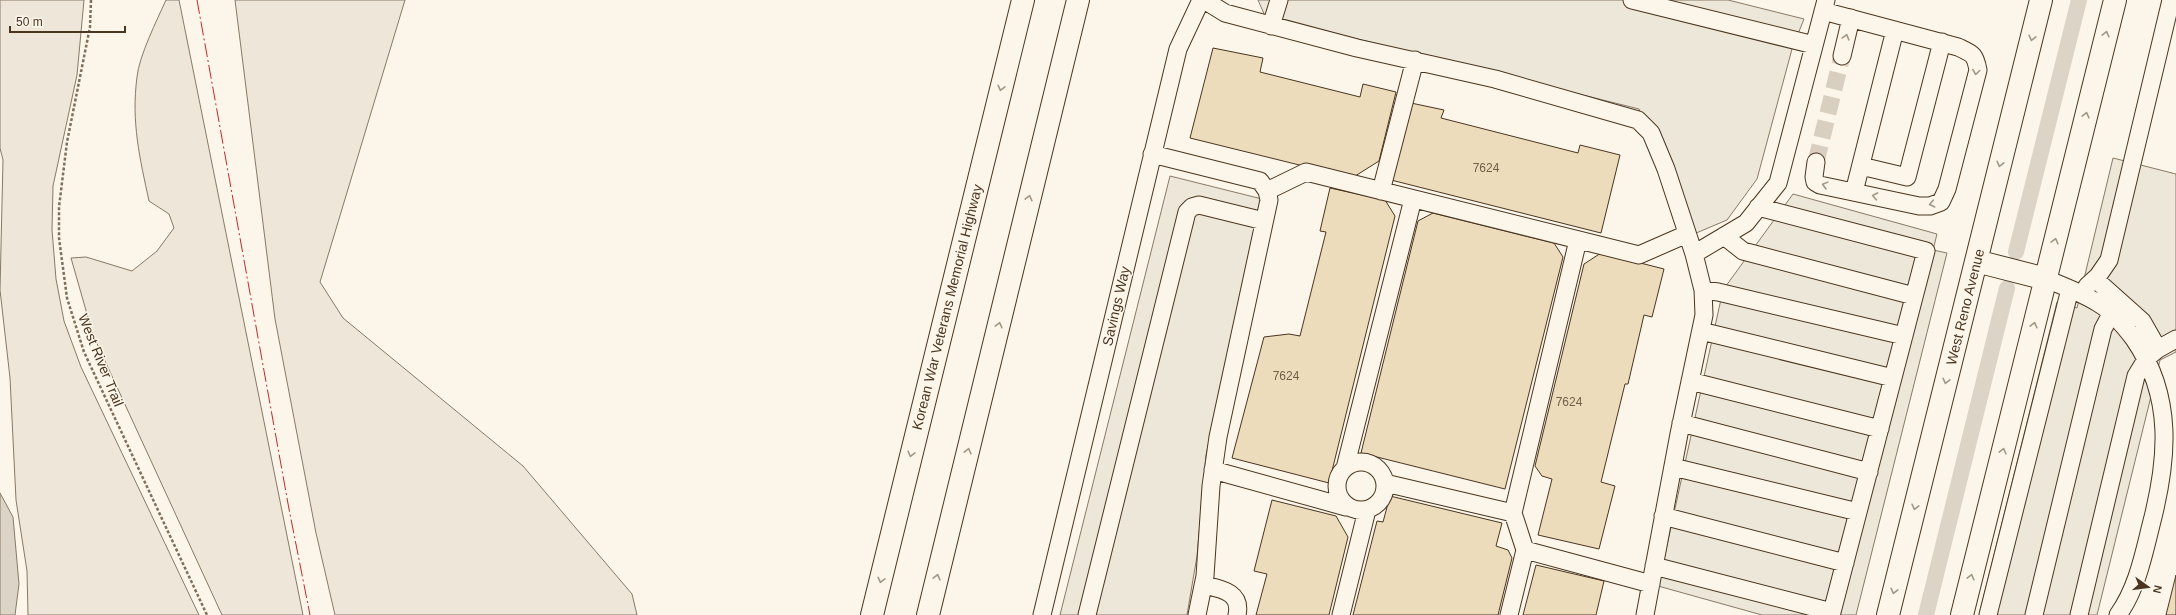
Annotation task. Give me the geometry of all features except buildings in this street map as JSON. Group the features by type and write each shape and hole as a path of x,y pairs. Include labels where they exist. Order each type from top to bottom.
{"main road":[{"path":"1011,50 1017,0"},
{"name":"Korean War Veterans Memorial Highway","path":"872,615 1023,0"},
{"path":"928,615 1078,0"},
{"path":"1058,79 1088,0"},
{"name":"West Reno Avenue","path":"1888,615 2041,0"},
{"path":"1962,615 2115,0"},
{"path":"1976,262 2046,279"}],"street":[{"path":"1202,0 1225,13 1271,26 1357,48 1495,79 1638,120 1651,133 1666,169 1694,254 1703,290 1704,316 1681,423 1645,615"},
{"name":"Savings Way","path":"1042,615 1178,49 1202,0"},
{"path":"1271,26 1278,0"},
{"path":"1632,0 1814,45"},
{"path":"1988,615 2075,291 2095,279 2109,260 2172,0"},
{"path":"1694,254 1746,223 1778,183 1824,5 1852,18 1942,42 1972,53 1976,58 1978,70 1947,189 1941,202 1930,206 1919,206 1815,182 1816,162"},
{"path":"1842,56 1852,18"},
{"path":"1854,192 1894,30"},
{"path":"1861,166 1907,177 1942,42"},
{"path":"1381,191 1415,60"},
{"path":"1152,154 1260,181 1267,190 1269,200 1218,437 1204,585 1197,615"},
{"path":"1267,190 1306,172 1639,255 1687,234"},
{"path":"1346,507 1337,493 1336,485 1338,477 1345,468 1413,199"},
{"path":"1087,615 1187,212 1192,207 1199,205 1264,221"},
{"path":"1654,566 1832,612 1926,251 1758,207"},
{"path":"1724,236 1743,251 1914,296"},
{"path":"1509,615 1525,550 1513,514 1578,240"},
{"path":"2046,279 2100,303 2153,354"},
{"path":"2095,279 2142,321 2153,354 2165,432 2165,461 2158,498 2138,578 2128,600 2118,615"},
{"path":"1703,290 1718,292 1904,336"},
{"path":"2034,615 2104,329 2111,314"},
{"path":"1701,331 1893,378"},
{"path":"2079,615 2136,376 2153,354 2176,339"},
{"path":"1690,381 1880,428"},
{"path":"1681,423 1869,472"},
{"path":"1214,470 1354,510 1367,510 1377,505 1382,499 1385,484 1383,476 1372,464 1357,462 1345,468"},
{"path":"1673,467 1858,512"},
{"path":"1385,484 1513,514"},
{"path":"1341,615 1367,510"},
{"path":"1663,516 1845,563"},
{"path":"1525,550 1651,584"},
{"path":"1204,585 1231,593 1236,600 1237,615"}],"path":[{"name":"West River Trail","path":"91,0 90,27 67,142 59,207 59,238 67,298 75,328 92,371 207,615"}],"shaded area":[{"path":"0,0 84,0 77,75 53,186 52,230 56,279 64,321 81,367 199,615 28,615 27,571 16,500 10,378 0,290 3,160 0,148"},
{"path":"166,0 179,0 303,615 222,615 93,335 71,258 86,257 132,271 157,251 174,228 169,214 149,201 137,140 135,109 138,68 149,38"},
{"path":"235,0 405,0 320,282 343,318 523,466 632,594 637,615 335,615 316,533 275,319"},
{"path":"1258,0 1728,0 1804,19 1792,49 1757,179 1727,220 1682,239 1639,109 1265,16"},
{"path":"2113,158 2176,174 2176,352 2160,360 2097,615 1979,615 2057,302 2077,308"},
{"path":"1170,176 1262,199 1206,455 1197,556 1187,615 1060,615"},
{"path":"1793,194 1937,234 1933,250 1947,253 1856,615 1762,615 1658,586 1723,290"},
{"path":"0,493 13,517 19,584 15,615 0,615"}],"waterway":[{"path":"2016,252 2079,0"},
{"path":"1926,615 2007,288"}],"tunnel":[{"path":"1816,162 1842,56"}],"power":[{"path":"197,0 289,509 310,615"}]}
